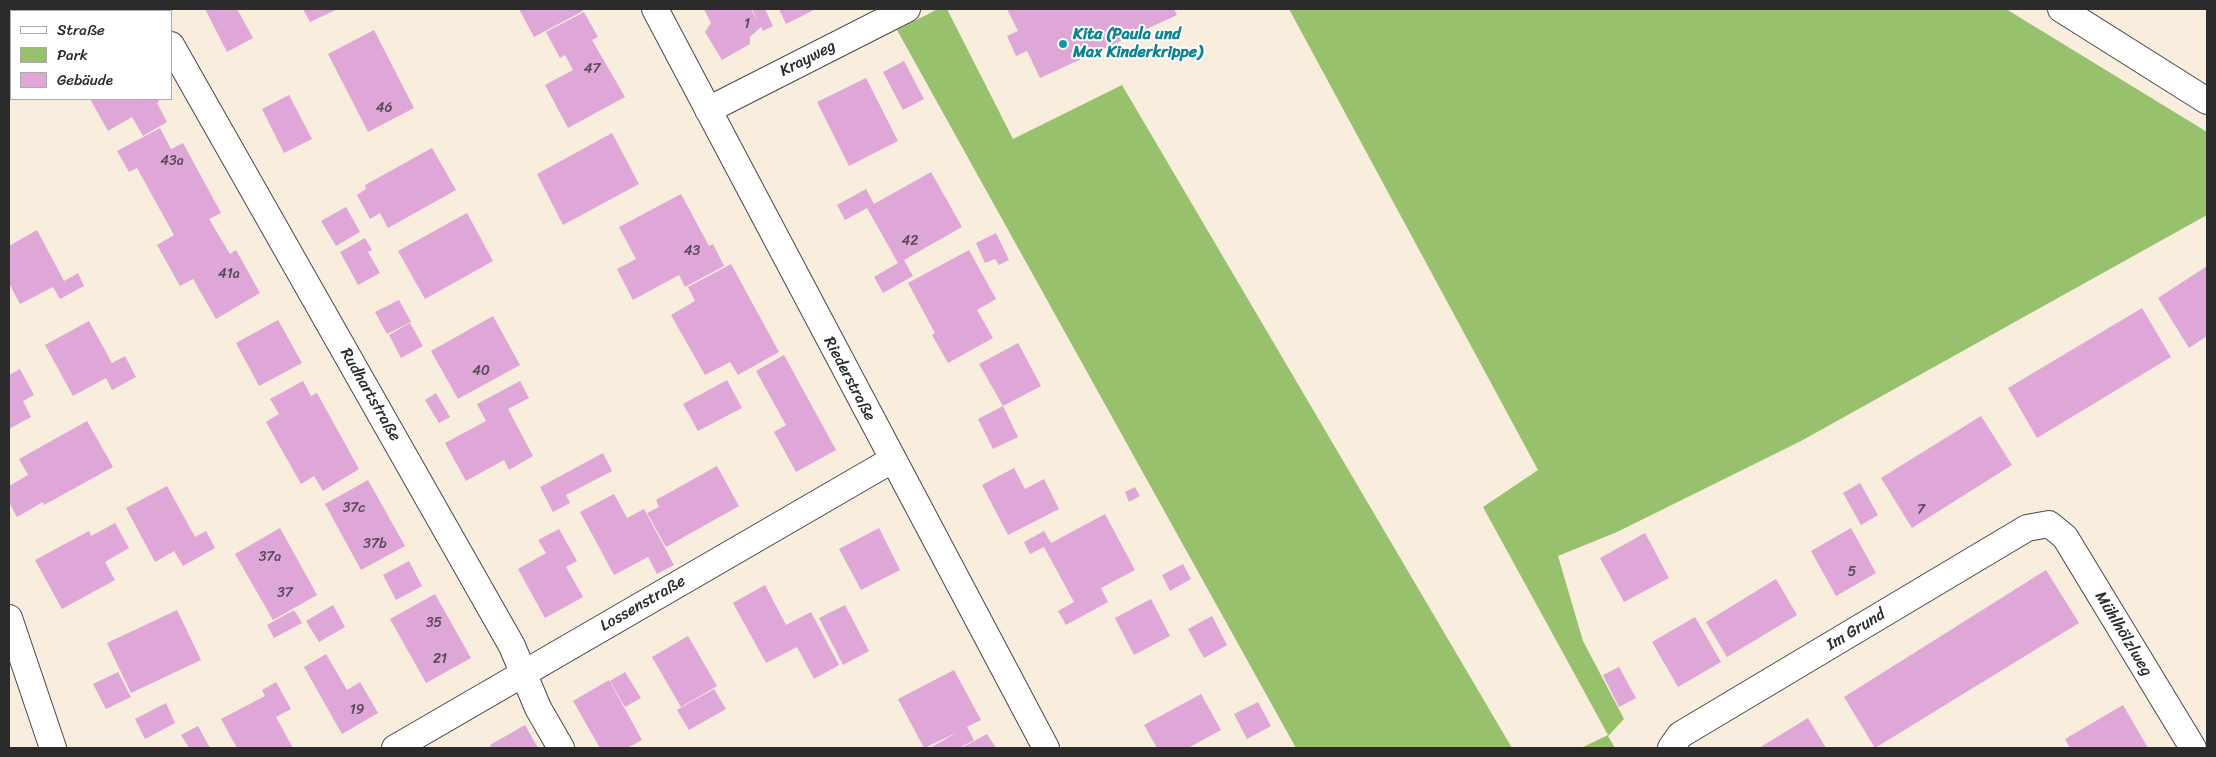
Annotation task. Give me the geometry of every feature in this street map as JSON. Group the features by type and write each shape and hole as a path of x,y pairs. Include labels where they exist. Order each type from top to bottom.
{"street":[{"name":"Riederstraße","path":"655,9 1046,748"},
{"name":"Krayweg","path":"708,110 907,9"},
{"path":"2061,9 2207,101"},
{"name":"Rudhartstraße","path":"172,47 507,637 524,672 538,708 560,748"},
{"name":"Lossenstraße","path":"395,748 892,460"},
{"name":"Im Grund","path":"1671,748 1680,735 2027,528 2049,524"},
{"name":"Mühlhölzlweg","path":"2049,524 2065,537 2193,748"},
{"path":"9,618 53,748"}],"green space":[{"path":"938,9 947,9 1013,139 1122,85 1512,748 1296,748 897,30"},
{"path":"1289,9 2006,9 2207,132 2207,215 1801,441 1617,532 1558,556 1583,641 1624,719 1608,736 1615,748 1581,748 1608,735 1483,507 1538,470"}],"building":[{"path":"37,9 82,9 80,10"},
{"path":"205,9 237,9 253,38 227,52"},
{"path":"303,9 338,9 310,22"},
{"path":"519,9 582,9 583,11 534,37"},
{"path":"704,9 751,9 758,22 752,9 765,9 773,26 763,31 761,27 750,37 750,44 722,60 705,32 711,23"},
{"path":"779,9 816,9 786,24"},
{"name":"Kita (Paula und Max Kinderkrippe)","path":"1007,9 1174,9 1177,15 1040,78 1027,51 1016,56 1007,36 1018,31"},
{"path":"584,12 598,37 592,40 625,97 568,128 545,85 573,70 565,55 560,58 546,32"},
{"path":"374,30 414,108 368,132 328,54"},
{"path":"904,61 924,99 903,110 883,72"},
{"path":"866,78 898,141 849,166 817,102"},
{"path":"289,95 312,139 284,153 262,109"},
{"path":"91,100 158,100 159,102 157,103 167,122 143,136 132,117 108,131"},
{"path":"160,128 171,149 183,143 221,213 209,219 230,254 236,250 260,293 216,319 193,279 180,286 157,245 174,235 137,168 129,172 117,151"},
{"path":"612,133 639,184 563,225 537,174"},
{"path":"432,148 456,190 388,228 380,213 370,219 357,195 366,189 365,185"},
{"path":"931,172 962,227 904,260 913,276 883,293 874,277 898,263 867,208 845,220 837,205 866,189 874,204"},
{"path":"681,194 709,246 713,244 724,266 685,287 679,275 633,300 617,269 636,259 619,227"},
{"path":"346,207 360,232 336,246 321,221"},
{"path":"467,213 493,261 425,299 398,251"},
{"path":"37,230 64,281 78,273 84,286 60,299 53,287 20,304 9,283 9,246"},
{"path":"996,233 1009,260 999,265 995,259 985,263 976,243"},
{"path":"365,238 372,250 368,252 380,273 358,285 340,252"},
{"path":"969,250 996,299 977,310 993,338 948,363 932,335 935,333 908,283"},
{"path":"731,264 779,352 738,375 730,362 705,375 671,315 695,301 688,287"},
{"path":"2207,266 2207,336 2189,348 2158,298"},
{"path":"399,300 411,322 387,334 375,312"},
{"path":"2142,308 2171,357 2037,438 2008,388"},
{"path":"493,316 520,365 458,399 431,351"},
{"path":"278,320 302,363 259,386 236,343"},
{"path":"89,321 112,363 125,356 136,377 112,390 106,378 73,396 45,345"},
{"path":"410,323 423,346 401,358 389,335"},
{"path":"1018,343 1041,386 1003,406 979,364"},
{"path":"784,355 836,450 796,472 774,432 786,425 756,371"},
{"path":"20,369 34,395 23,401 31,417 9,429 9,375"},
{"path":"727,380 742,408 698,431 683,404"},
{"path":"303,381 311,396 317,393 359,469 323,491 314,476 301,484 266,422 279,414 270,399"},
{"path":"520,381 529,398 508,409 533,456 509,470 504,460 466,481 445,443 486,421 477,404"},
{"path":"436,393 450,417 439,423 425,400"},
{"path":"1003,406 1018,437 993,449 978,419"},
{"path":"1981,416 2012,465 1912,528 1881,478"},
{"path":"87,421 113,467 44,505 43,502 17,517 9,502 9,486 28,475 19,459"},
{"path":"603,453 612,471 566,495 570,503 553,512 540,487"},
{"path":"717,466 739,506 666,547 647,513 659,507 656,500"},
{"path":"1014,468 1025,489 1044,479 1059,509 1008,535 982,485"},
{"path":"368,480 405,546 361,570 325,504"},
{"path":"1860,483 1878,515 1861,525 1843,493"},
{"path":"167,486 195,537 206,531 215,548 183,566 174,551 155,562 126,508"},
{"path":"1135,487 1140,496 1129,502 1125,492"},
{"path":"614,494 627,518 644,509 674,565 657,574 648,557 614,575 580,512"},
{"path":"1105,514 1135,570 1101,588 1108,602 1066,625 1058,611 1074,602 1044,547 1030,554 1024,542 1044,531 1051,543"},
{"path":"115,523 129,548 105,562 115,580 62,609 35,560 89,531 91,536"},
{"path":"280,528 317,595 273,620 235,554"},
{"path":"879,528 900,570 861,590 839,549"},
{"path":"1851,528 1876,573 1836,596 1811,551"},
{"path":"559,529 577,561 566,567 583,597 545,618 518,569 546,553 538,540"},
{"path":"1645,533 1669,578 1624,602 1600,558"},
{"path":"409,561 422,586 396,600 383,575"},
{"path":"1183,564 1191,579 1170,591 1162,575"},
{"path":"2046,570 2079,623 1875,748 1844,697"},
{"path":"1776,579 1797,615 1727,657 1706,622"},
{"path":"765,585 786,625 811,612 839,665 814,679 797,647 766,663 733,603"},
{"path":"435,594 471,658 426,683 390,619"},
{"path":"1151,599 1170,636 1134,655 1115,618"},
{"path":"333,605 345,627 319,642 306,621"},
{"path":"845,605 869,651 843,665 819,618"},
{"path":"177,610 201,660 131,693 107,643"},
{"path":"294,610 302,623 274,638 267,625"},
{"path":"1212,616 1227,645 1204,658 1188,629"},
{"path":"1695,617 1721,662 1678,687 1652,642"},
{"path":"688,636 717,686 681,707 652,657"},
{"path":"326,654 347,690 360,682 378,713 342,734 304,667"},
{"path":"1619,667 1636,698 1619,707 1603,675"},
{"path":"954,670 981,720 967,727 974,740 959,748 930,748 958,732 924,748 898,699"},
{"path":"118,672 131,697 106,709 93,684"},
{"path":"625,672 641,698 625,707 610,681"},
{"path":"609,680 642,740 627,748 600,748 573,701"},
{"path":"276,682 291,709 276,717 293,748 237,748 221,719 265,696 262,690"},
{"path":"714,689 726,709 689,730 677,710"},
{"path":"1201,694 1221,730 1188,748 1157,748 1144,725"},
{"path":"1258,702 1271,726 1247,739 1234,714"},
{"path":"166,703 175,723 145,739 135,719"},
{"path":"2123,705 2148,748 2070,748 2065,739"},
{"path":"1808,718 1826,748 1759,748"},
{"path":"525,725 538,748 491,748 490,745"},
{"path":"198,726 210,748 189,748 181,735"},
{"path":"987,734 996,748 961,748"}],"place":[{"name":"Kita (Paula und Max Kinderkrippe)","path":"1063,44"}]}
